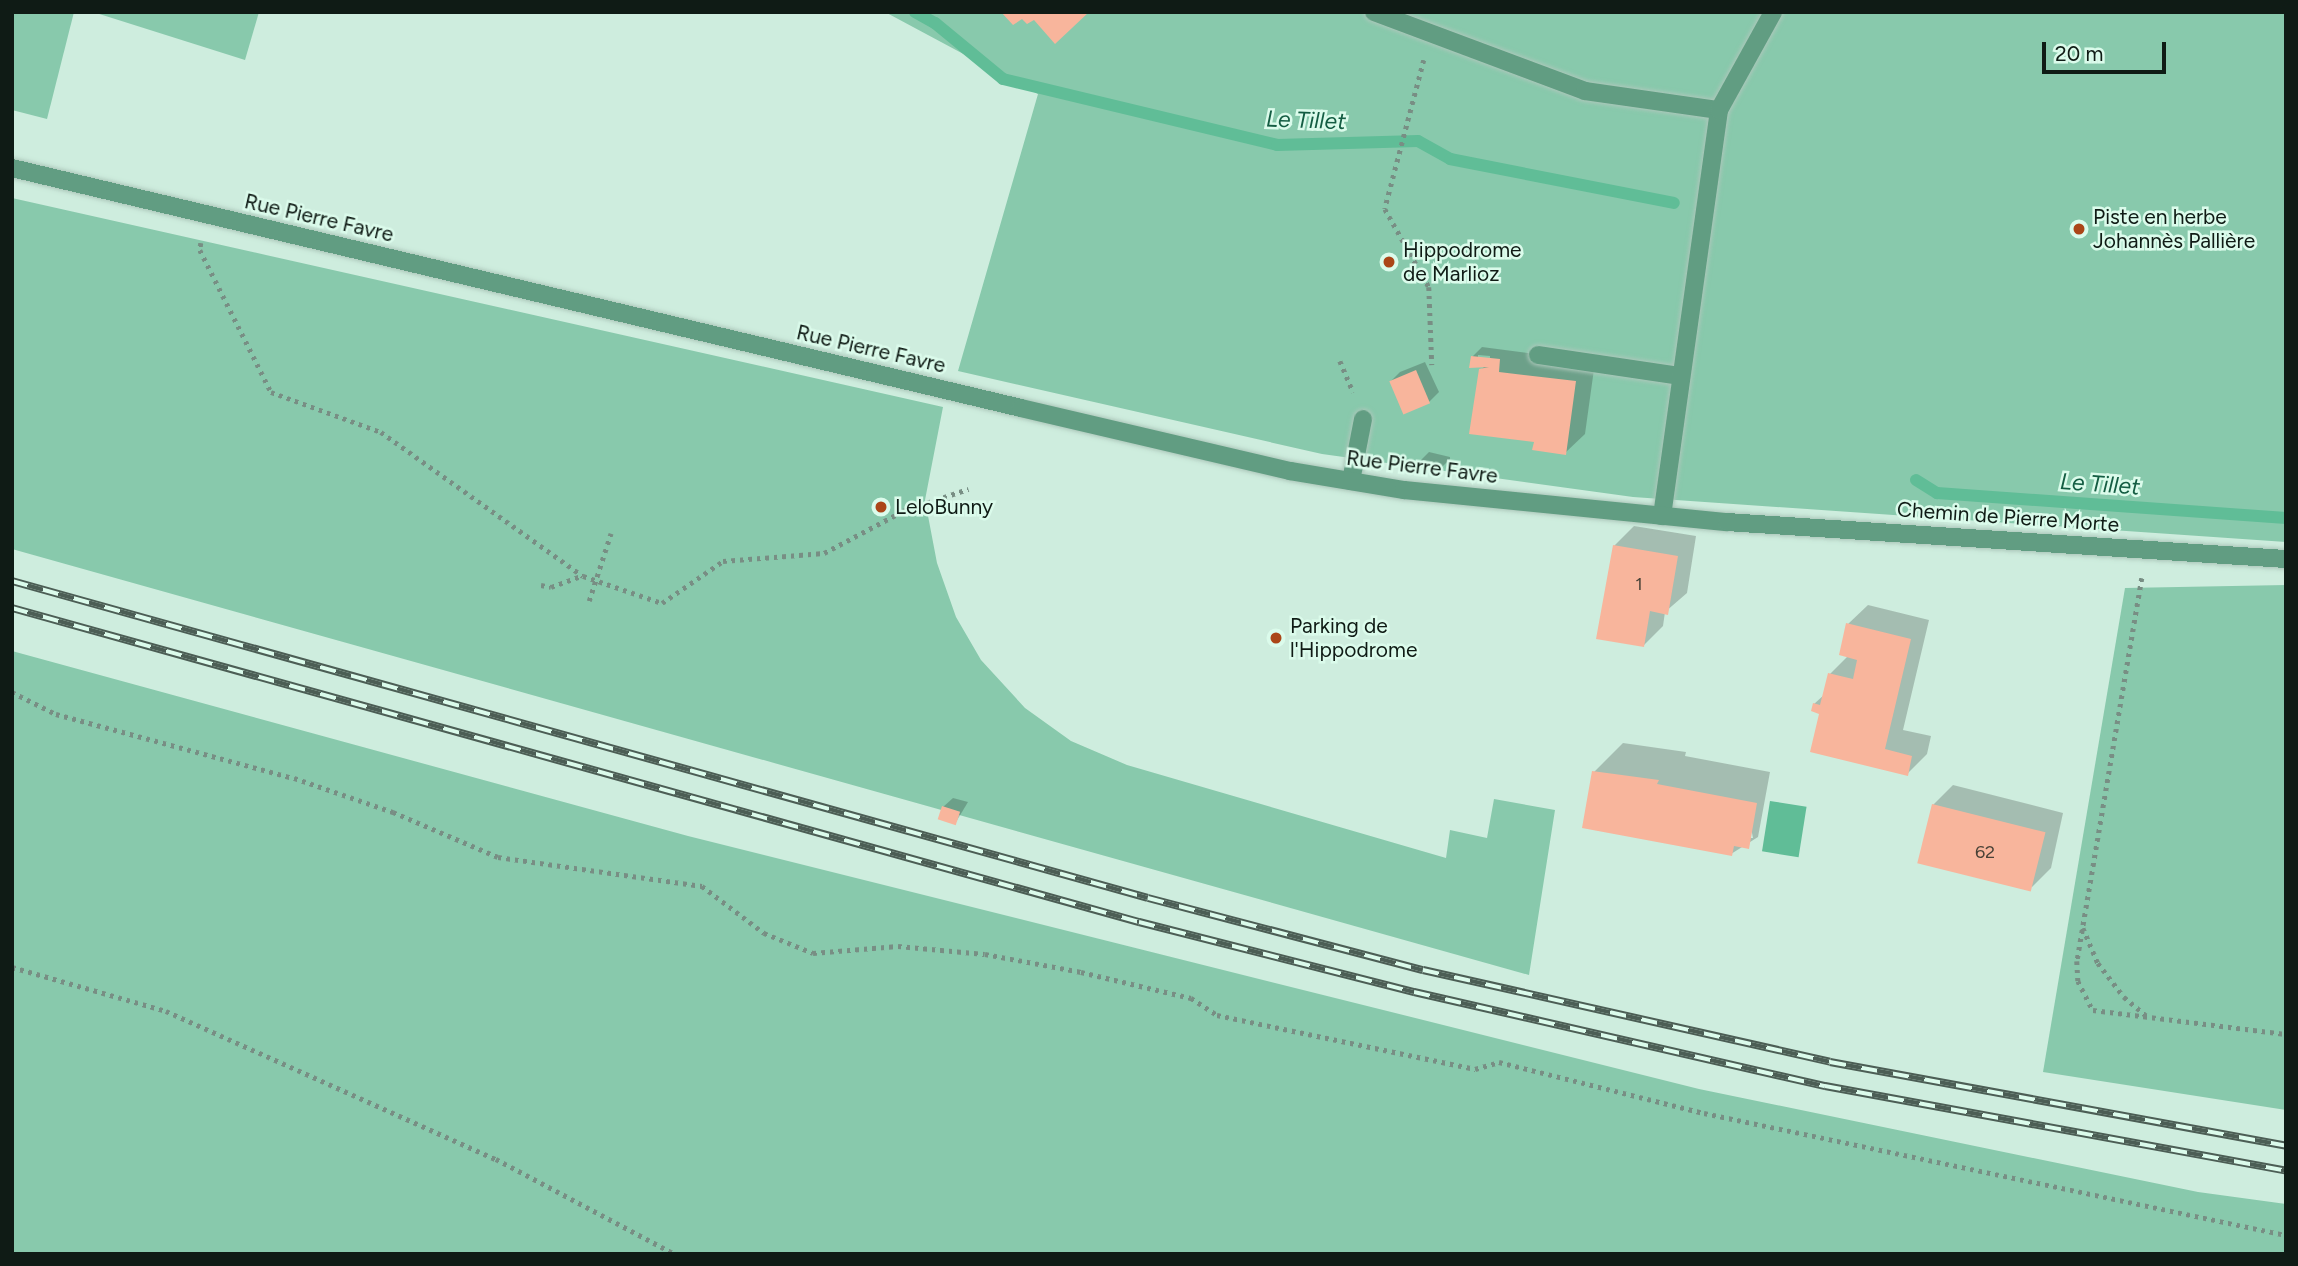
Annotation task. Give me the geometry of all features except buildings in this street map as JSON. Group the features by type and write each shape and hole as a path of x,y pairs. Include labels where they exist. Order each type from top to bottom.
{"street":[{"path":"1374,12 1585,92 1719,110"},
{"path":"1662,516 1719,110 1773,12"},
{"name":"Rue Pierre Favre","path":"12,168 1021,408 1351,481 1727,522"},
{"path":"1538,355 1680,376"},
{"path":"1351,481 1363,419"},
{"name":"Chemin de Pierre Morte","path":"1727,522 2286,559"}],"path":[{"path":"1432,32 1385,209 1429,287 1432,365"},
{"path":"205,214 200,250 271,391 380,432 583,576 662,603 723,561 824,553 903,511 968,489"},
{"path":"589,601 611,533"},
{"path":"2147,549 2083,928 2078,981 2093,1010 2286,1034"},
{"path":"541,585 551,587 583,576"},
{"path":"12,692 56,714 294,778 393,812 498,857 702,886 764,933 813,953 898,946 985,954 1054,967 1191,998 1217,1015 1475,1069 1499,1062 1704,1113 2286,1234"},
{"path":"2083,928 2098,963 2124,997 2149,1017"},
{"path":"12,967 166,1011 496,1159 675,1254"}],"shaded area":[{"path":"12,12 74,12 47,119 12,110"},
{"path":"93,12 259,12 245,60"},
{"path":"885,12 2286,12 2286,542 1633,497 1322,454 958,371 1038,94"},
{"path":"12,198 943,407 925,500 937,563 956,617 981,660 1025,708 1071,741 1127,765 1446,858 1450,830 1487,838 1494,799 1555,810 1529,975 12,549"},
{"path":"2286,585 2286,1110 2043,1072 2125,588"},
{"path":"12,651 688,836 1699,1089 2198,1192 2286,1204 2286,1254 12,1254"},
{"path":"1770,801 1807,807 1799,857 1762,851"}],"waterway":[{"name":"Le Tillet","path":"915,12 935,23 1003,79 1277,145 1418,141 1450,159 1674,203"},
{"name":"Le Tillet","path":"1916,480 1937,493 2286,518"}],"railway":[{"path":"12,581 1148,898 1423,970 1830,1062 2286,1146"},
{"path":"12,608 1139,922 1414,992 1825,1086 2286,1171"}],"place":[{"name":"Piste en herbe Johannès Pallière","path":"2079,229"},
{"name":"Hippodrome de Marlioz","path":"1389,262"},
{"name":"LeloBunny","path":"881,507"},
{"name":"Parking de l'Hippodrome","path":"1276,638"}]}
